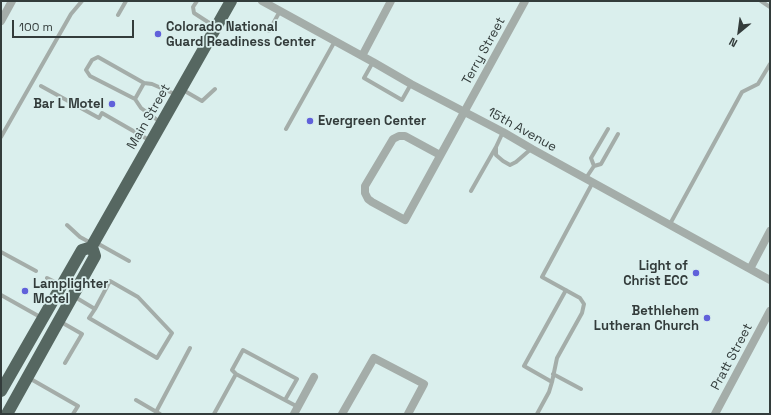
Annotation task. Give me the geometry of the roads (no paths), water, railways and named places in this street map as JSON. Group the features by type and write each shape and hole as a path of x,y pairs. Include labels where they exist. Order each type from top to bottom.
{"highway":[{"name":"Main Street","path":"1,391 82,250 93,244 231,1"},
{"name":"Main Street","path":"6,414 95,256 93,244"}],"street":[{"path":"1,21 12,1"},
{"name":"15th Avenue","path":"262,1 770,280"},
{"path":"362,56 391,1"},
{"name":"Terry Street","path":"440,155 405,136 399,136 393,139 365,186 365,193 368,199 405,220 526,1"},
{"path":"750,269 770,231"},
{"name":"Pratt Street","path":"715,414 770,311"},
{"path":"342,414 374,358 424,384 408,414"},
{"path":"296,411 314,377"}],"lane":[{"path":"2,135 71,14 82,1"},
{"path":"118,15 126,1"},
{"path":"196,1 193,7 194,13 216,28"},
{"path":"761,1 770,7"},
{"path":"269,31 280,11"},
{"path":"286,129 335,41"},
{"path":"162,123 141,108 136,99 90,76 86,70 92,60 98,57 144,83 179,92 202,101 216,90"},
{"path":"373,62 364,78 402,100 411,84"},
{"path":"670,224 742,92 758,84 770,64"},
{"path":"136,99 144,83"},
{"path":"41,86 99,118 102,113 152,142"},
{"path":"538,414 549,392 557,358 582,313 584,304 580,298 542,277 590,180 594,166 591,158 608,129"},
{"path":"471,191 503,132"},
{"path":"594,166 601,164 618,134"},
{"path":"496,147 496,155 510,165 532,149"},
{"path":"67,225 80,237 129,261"},
{"path":"1,252 36,271"},
{"path":"47,278 61,286"},
{"path":"110,281 138,297 172,333 157,358 89,318 95,309 110,281"},
{"path":"552,382 524,366 566,290"},
{"path":"1,295 42,319"},
{"path":"73,296 95,309"},
{"path":"59,320 82,334 65,363"},
{"path":"136,400 158,413 190,348"},
{"path":"285,400 297,379 243,350 232,370 236,374 285,400 296,411"},
{"path":"214,414 236,374"},
{"path":"553,374 581,389"},
{"path":"27,377 78,406 73,414"}],"place":[{"name":"Colorado National Guard Readiness Center","path":"158,34"},
{"name":"Bar L Motel","path":"112,104"},
{"name":"Evergreen Center","path":"310,121"},
{"name":"Light of Christ ECC","path":"696,273"},
{"name":"Lamplighter Motel","path":"25,291"},
{"name":"Bethlehem Lutheran Church","path":"707,318"}]}
